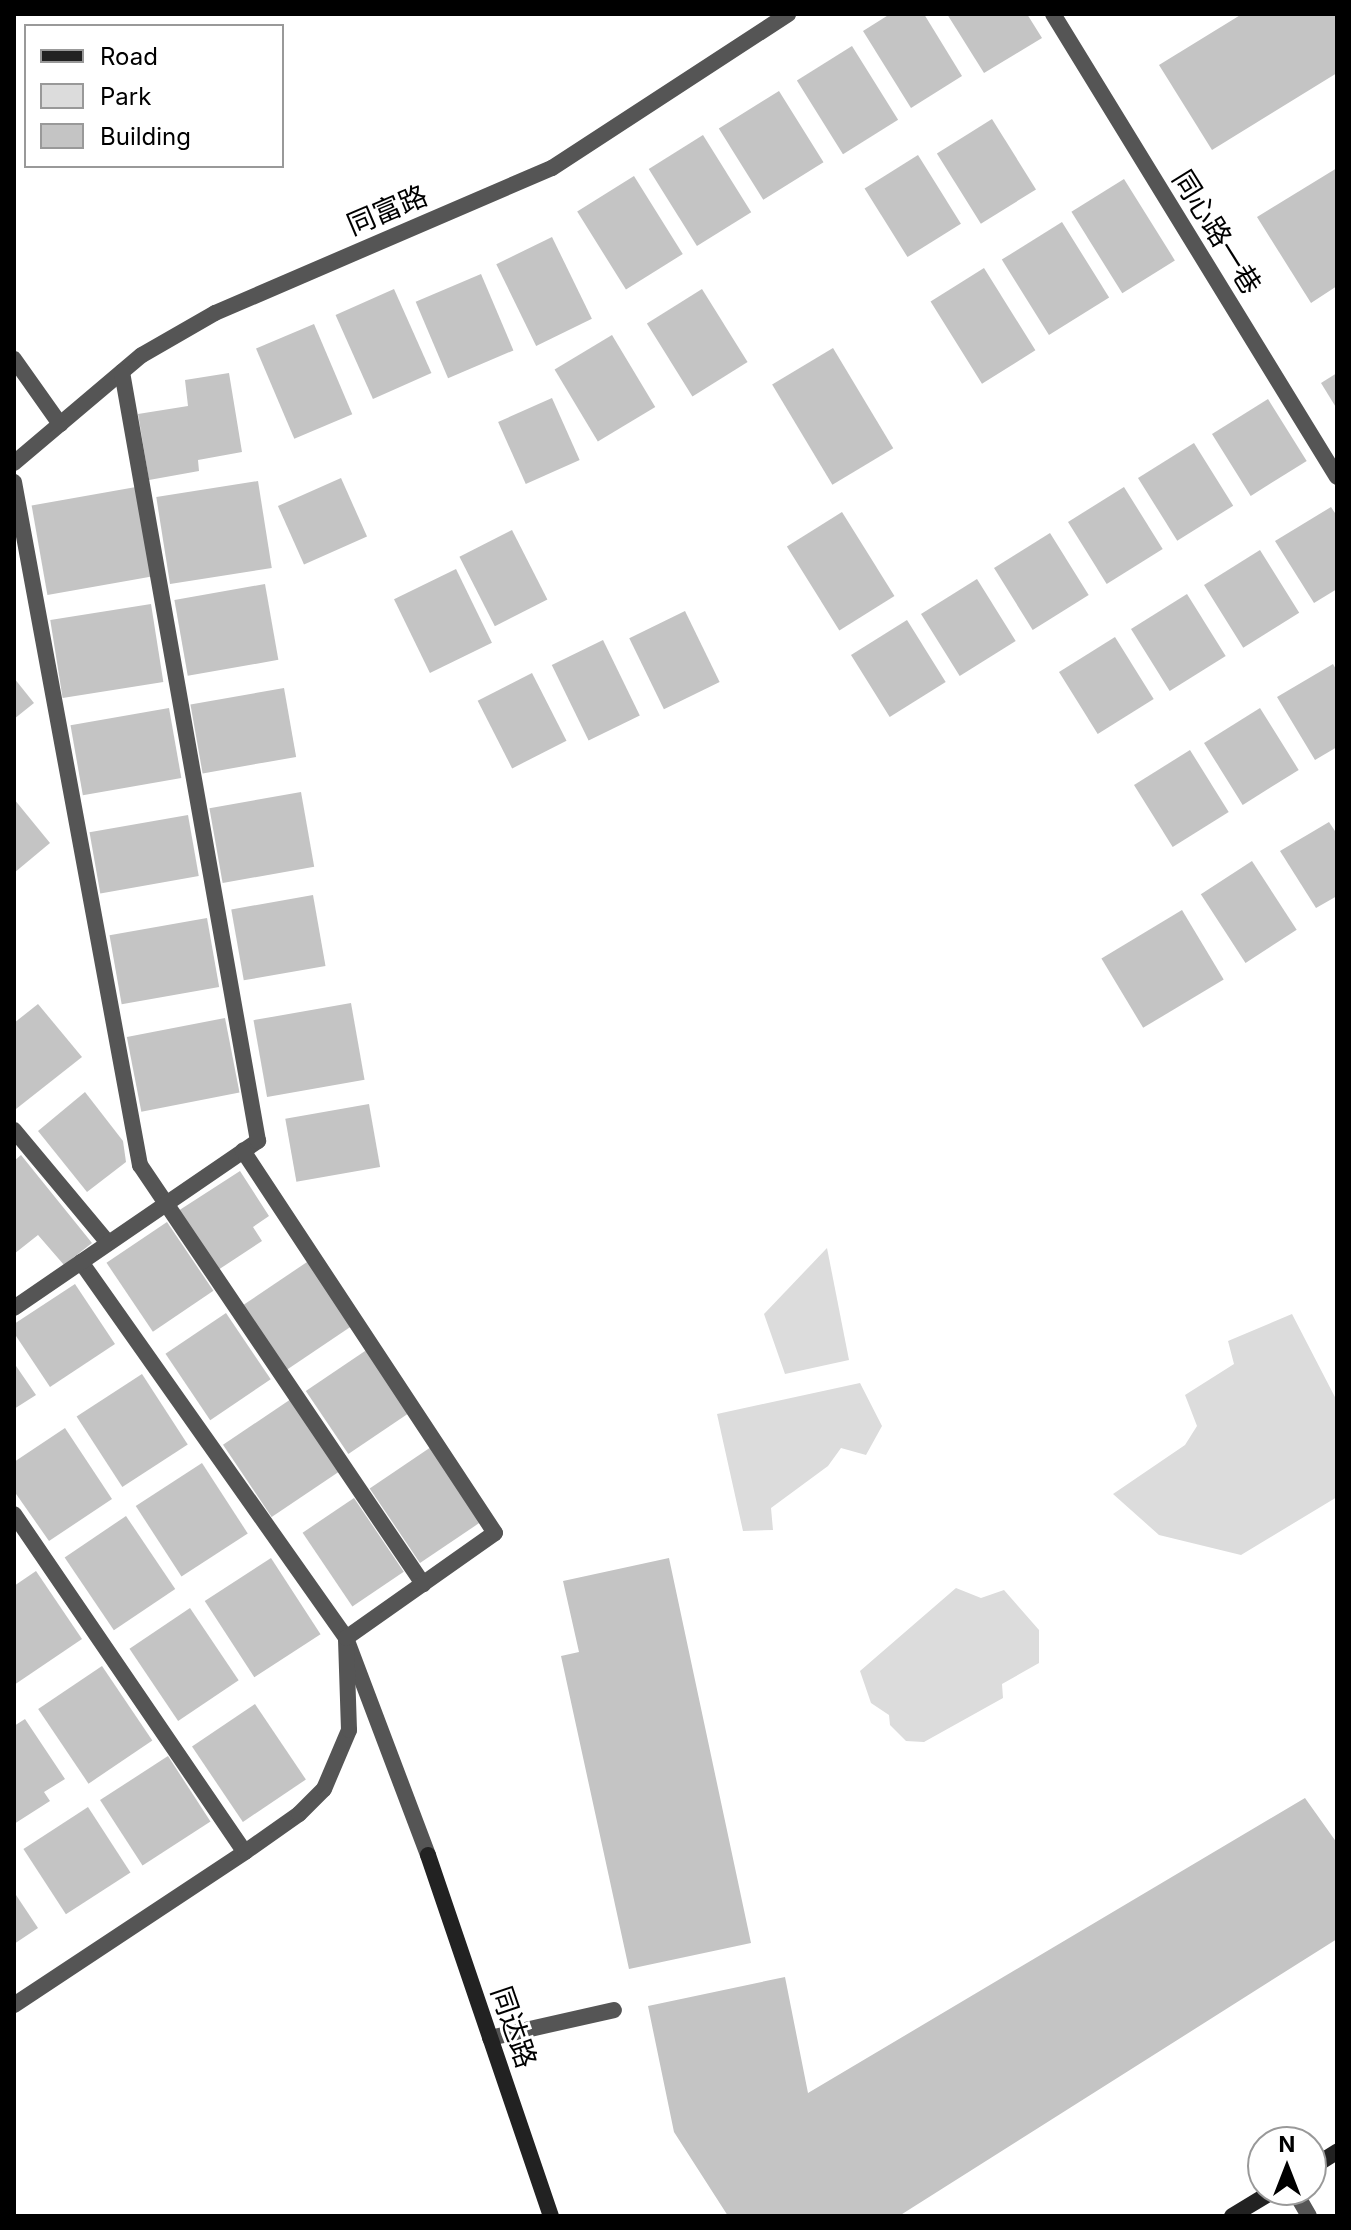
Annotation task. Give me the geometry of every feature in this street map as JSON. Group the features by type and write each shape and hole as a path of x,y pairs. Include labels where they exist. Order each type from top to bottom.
{"street":[{"name":"同富路","path":"14,463 142,355 215,313 552,168 788,14"},
{"name":"同心路一巷","path":"1053,14 1337,477"},
{"path":"14,359 60,424"},
{"path":"15,1306 258,1141 122,372"},
{"path":"14,482 140,1165 164,1206 423,1584"},
{"path":"14,1130 108,1243"},
{"path":"243,1151 495,1533 346,1638"},
{"path":"14,2005 299,1814 324,1789 349,1730 346,1638 81,1262"},
{"path":"14,1514 245,1852"},
{"name":"同达路","path":"346,1638 428,1855 551,2216"},
{"path":"490,2038 614,2010"}],"green space":[{"path":"827,1248 849,1360 785,1374 764,1314"},
{"path":"1292,1314 1337,1401 1337,1497 1241,1555 1159,1535 1113,1494 1185,1445 1197,1426 1185,1395 1234,1364 1228,1341"},
{"path":"860,1383 882,1426 866,1455 841,1448 828,1466 771,1508 773,1530 743,1531 717,1414"},
{"path":"956,1588 981,1598 1004,1590 1039,1630 1039,1663 1002,1684 1003,1698 924,1742 906,1741 890,1725 889,1715 871,1703 860,1671"}],"building":[{"path":"890,14 924,14 962,76 911,108 863,31"},
{"path":"947,14 1027,14 1042,38 984,73"},
{"path":"1242,14 1337,14 1337,73 1212,150 1159,65"},
{"path":"852,46 898,120 843,154 797,80"},
{"path":"779,91 824,162 763,200 719,129"},
{"path":"992,119 1036,189 981,224 937,153"},
{"path":"703,135 751,212 697,246 649,169"},
{"path":"918,155 961,224 907,257 865,188"},
{"path":"1337,168 1337,286 1311,303 1257,217"},
{"path":"634,176 683,254 626,290 577,212"},
{"path":"1124,179 1175,260 1122,293 1071,212"},
{"path":"1062,222 1109,297 1049,335 1002,260"},
{"path":"552,237 592,319 536,346 496,264"},
{"path":"984,268 1035,350 982,384 931,301"},
{"path":"481,274 513,350 448,378 416,302"},
{"path":"394,289 431,373 373,399 336,315"},
{"path":"702,289 748,362 692,396 647,323"},
{"path":"314,324 352,414 294,439 256,349"},
{"path":"612,335 655,407 598,442 555,370"},
{"path":"833,348 893,448 832,485 772,385"},
{"path":"229,373 242,452 198,460 199,471 149,480 138,414 188,406 185,380"},
{"path":"1337,373 1337,409 1321,383"},
{"path":"552,398 580,460 526,484 498,422"},
{"path":"1268,399 1307,461 1251,496 1212,434"},
{"path":"1194,443 1233,506 1177,541 1138,478"},
{"path":"341,478 367,536 304,565 278,506"},
{"path":"258,481 272,568 170,584 156,497"},
{"path":"136,487 152,577 47,595 32,505"},
{"path":"1124,487 1163,549 1107,584 1068,522"},
{"path":"1331,507 1337,516 1337,589 1314,603 1275,541"},
{"path":"842,512 894,596 839,630 787,546"},
{"path":"512,530 547,599 495,626 459,557"},
{"path":"1050,533 1089,595 1033,630 994,568"},
{"path":"1260,550 1299,613 1243,648 1204,585"},
{"path":"456,569 492,643 430,673 394,599"},
{"path":"977,579 1016,641 960,676 921,614"},
{"path":"265,584 278,660 188,676 174,600"},
{"path":"1187,594 1226,656 1170,691 1131,629"},
{"path":"151,604 163,682 63,698 50,620"},
{"path":"685,611 720,682 664,709 629,638"},
{"path":"907,620 946,682 890,717 851,655"},
{"path":"1115,637 1154,699 1098,734 1059,672"},
{"path":"603,640 640,715 589,740 552,665"},
{"path":"1333,664 1337,671 1337,747 1315,760 1277,697"},
{"path":"532,673 567,741 512,768 478,701"},
{"path":"14,678 34,703 14,719"},
{"path":"284,688 296,757 203,773 190,704"},
{"path":"169,708 181,778 83,795 71,725"},
{"path":"1260,708 1299,770 1243,805 1204,743"},
{"path":"1190,750 1229,812 1173,847 1134,785"},
{"path":"301,792 314,867 223,883 209,808"},
{"path":"14,799 50,843 14,873"},
{"path":"188,815 199,876 100,893 90,832"},
{"path":"1329,822 1337,834 1337,896 1316,908 1280,851"},
{"path":"1252,861 1297,930 1246,963 1201,894"},
{"path":"313,895 326,966 244,980 231,909"},
{"path":"1182,910 1224,979 1143,1028 1101,958"},
{"path":"207,918 219,987 122,1004 110,935"},
{"path":"351,1003 365,1080 267,1097 254,1020"},
{"path":"38,1004 82,1057 16,1109 14,1023"},
{"path":"225,1018 240,1093 141,1112 127,1037"},
{"path":"85,1092 123,1141 126,1162 87,1192 38,1131"},
{"path":"369,1104 380,1167 296,1182 285,1119"},
{"path":"21,1155 92,1243 64,1265 38,1235 14,1254 14,1161"},
{"path":"240,1171 269,1216 253,1227 262,1241 218,1270 178,1211"},
{"path":"167,1222 213,1291 153,1332 106,1263"},
{"path":"310,1260 354,1325 286,1370 243,1305"},
{"path":"75,1284 115,1344 50,1387 14,1333 14,1324"},
{"path":"226,1313 271,1379 210,1420 165,1354"},
{"path":"368,1349 410,1412 348,1454 306,1391"},
{"path":"14,1363 36,1395 14,1409"},
{"path":"142,1374 188,1444 122,1487 77,1416"},
{"path":"291,1399 340,1471 272,1517 223,1445"},
{"path":"65,1428 112,1499 49,1541 14,1491 14,1462"},
{"path":"431,1447 481,1522 420,1563 370,1488"},
{"path":"202,1463 248,1533 181,1576 136,1506"},
{"path":"354,1498 404,1572 352,1606 303,1533"},
{"path":"126,1516 175,1589 114,1630 65,1557"},
{"path":"271,1558 321,1634 254,1677 205,1601"},
{"path":"669,1558 751,1943 629,1969 561,1656 579,1652 563,1581"},
{"path":"36,1571 82,1639 14,1685 14,1586"},
{"path":"190,1608 239,1680 178,1721 129,1649"},
{"path":"102,1666 152,1741 88,1784 38,1709"},
{"path":"255,1704 306,1779 243,1822 192,1746"},
{"path":"25,1719 65,1779 44,1792 50,1801 14,1824 14,1726"},
{"path":"168,1756 210,1821 143,1866 100,1800"},
{"path":"1305,1798 1337,1843 1337,1939 899,2216 728,2216 674,2132 648,2006 785,1977 808,2093"},
{"path":"88,1807 130,1872 66,1914 23,1849"},
{"path":"14,1892 38,1928 14,1944"}]}
